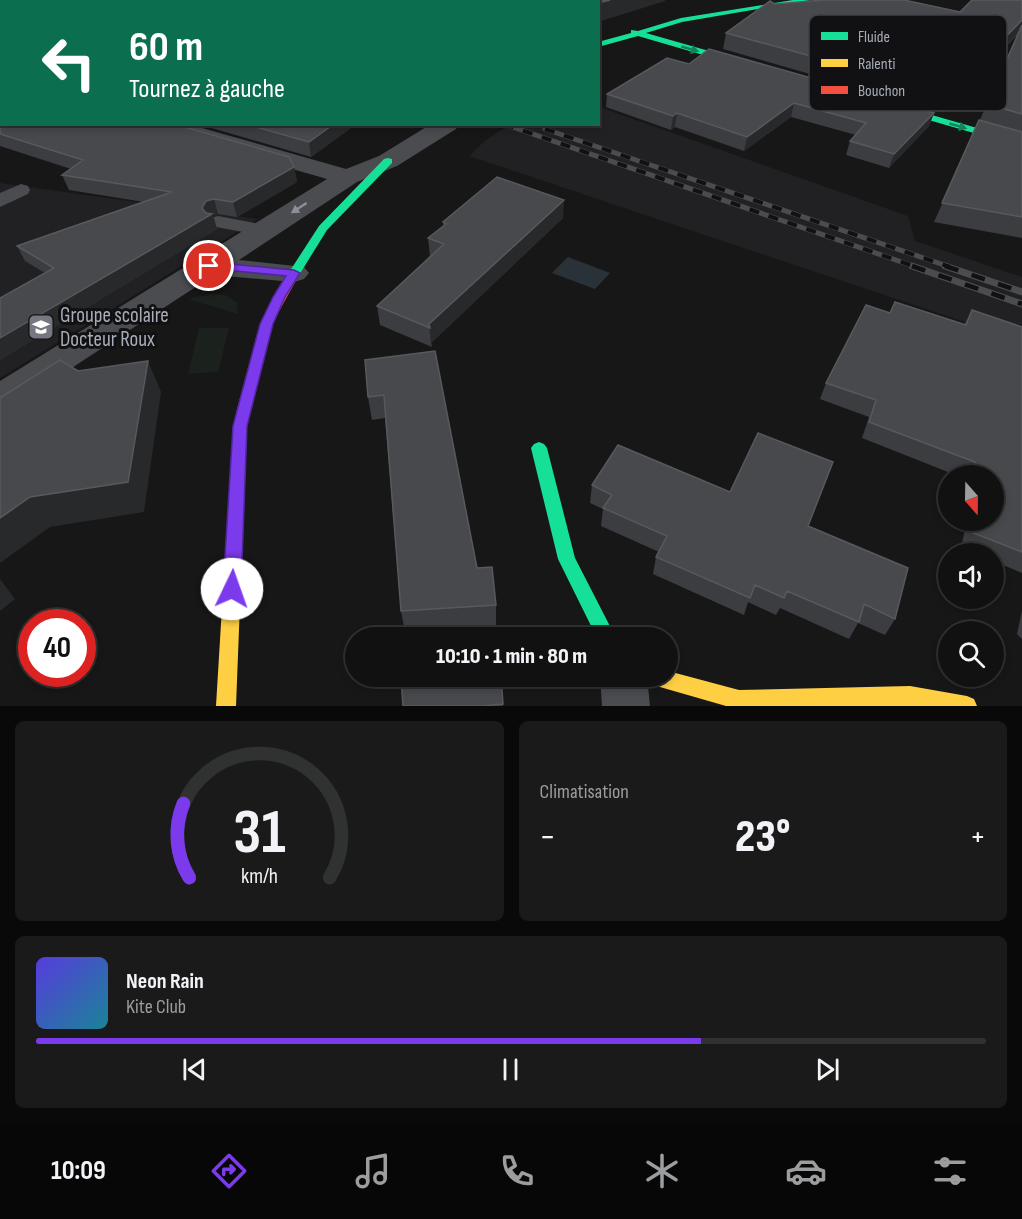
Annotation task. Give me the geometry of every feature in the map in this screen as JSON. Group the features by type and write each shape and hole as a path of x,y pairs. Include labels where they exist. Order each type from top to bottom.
{"street":[{"path":"600,44 634,32 703,16 788,1 807,0"},
{"path":"634,32 764,70"},
{"path":"907,111 1022,144"},
{"path":"168,126 348,177"},
{"path":"0,398 348,177 388,162 445,126"},
{"path":"226,706 240,426 266,324 279,297 323,228 388,162"},
{"path":"209,266 294,273"},
{"path":"539,448 567,560 601,627"},
{"path":"678,683 739,700 910,696 968,706"},
{"path":"624,687 626,706"}],"lane":[{"path":"0,201 21,190"},
{"path":"218,222 264,230"}],"shaded area":[{"path":"600,107 908,216 915,241 1022,277 1022,341 469,156 486,140 507,126 600,126"},
{"name":"Groupe scolaire Docteur Roux","path":"0,183 258,219 0,378"},
{"path":"568,257 610,273 595,289 552,273"},
{"path":"212,294 225,295 237,302 238,314 188,299"},
{"path":"199,328 229,328 218,372 188,374"}],"building":[{"path":"823,0 904,0 960,12 972,0 1022,0 1022,20 1007,35 1007,15 809,15 809,56 726,33 770,1 775,4"},
{"path":"1022,25 1022,114 1007,110 1007,59"},
{"path":"709,49 809,77 809,107 794,103 747,137 677,113 673,116 607,94 667,58 689,64"},
{"path":"823,111 927,111 934,113 894,154 850,141 866,123"},
{"path":"979,120 1022,132 1022,217 942,203"},
{"path":"0,126 181,126 289,157 294,167 233,202 214,199 206,201 202,208 206,213 212,214 0,338 0,298 54,268 17,246 172,192 62,175 83,160 0,134"},
{"path":"252,126 331,126 309,142"},
{"path":"497,177 564,200 429,324 430,328 377,306 444,244 428,238 446,224 443,222"},
{"path":"895,302 966,325 972,310 1022,327 1022,552 1004,543 971,532 1004,531 1004,465 974,465 975,462 869,422 876,400 826,383 866,305 890,313"},
{"path":"435,351 477,568 492,567 496,605 401,611 384,395 368,397 365,360"},
{"path":"60,360 78,371 148,361 128,482 30,497 0,518 0,398"},
{"path":"758,433 833,462 808,526 908,568 895,619 864,604 859,622 787,591 784,598 755,585 750,598 656,557 667,536 603,508 612,495 592,485 618,445 730,492"},
{"path":"402,687 502,687 503,704 403,706"}],"railway":[{"path":"510,126 916,267"},
{"path":"545,129 950,267"},
{"path":"912,266 1022,304"},
{"path":"945,266 1022,292"}],"traffic: fast":[{"path":"600,44 681,20 807,0"},
{"path":"634,32 748,65"},
{"path":"907,111 1022,144"},
{"path":"292,277 323,228 388,161"},
{"path":"539,448 567,559 601,627"}],"traffic: slow":[{"path":"226,706 240,426 243,413"},
{"path":"678,683 739,700 910,696 967,706"}],"traffic: jam":[{"path":"243,413 266,324 292,277"}],"place":[{"name":"Groupe scolaire Docteur Roux","path":"41,327"}],"route":[{"path":"209,266 294,273 266,324 240,426 232,589"}]}
